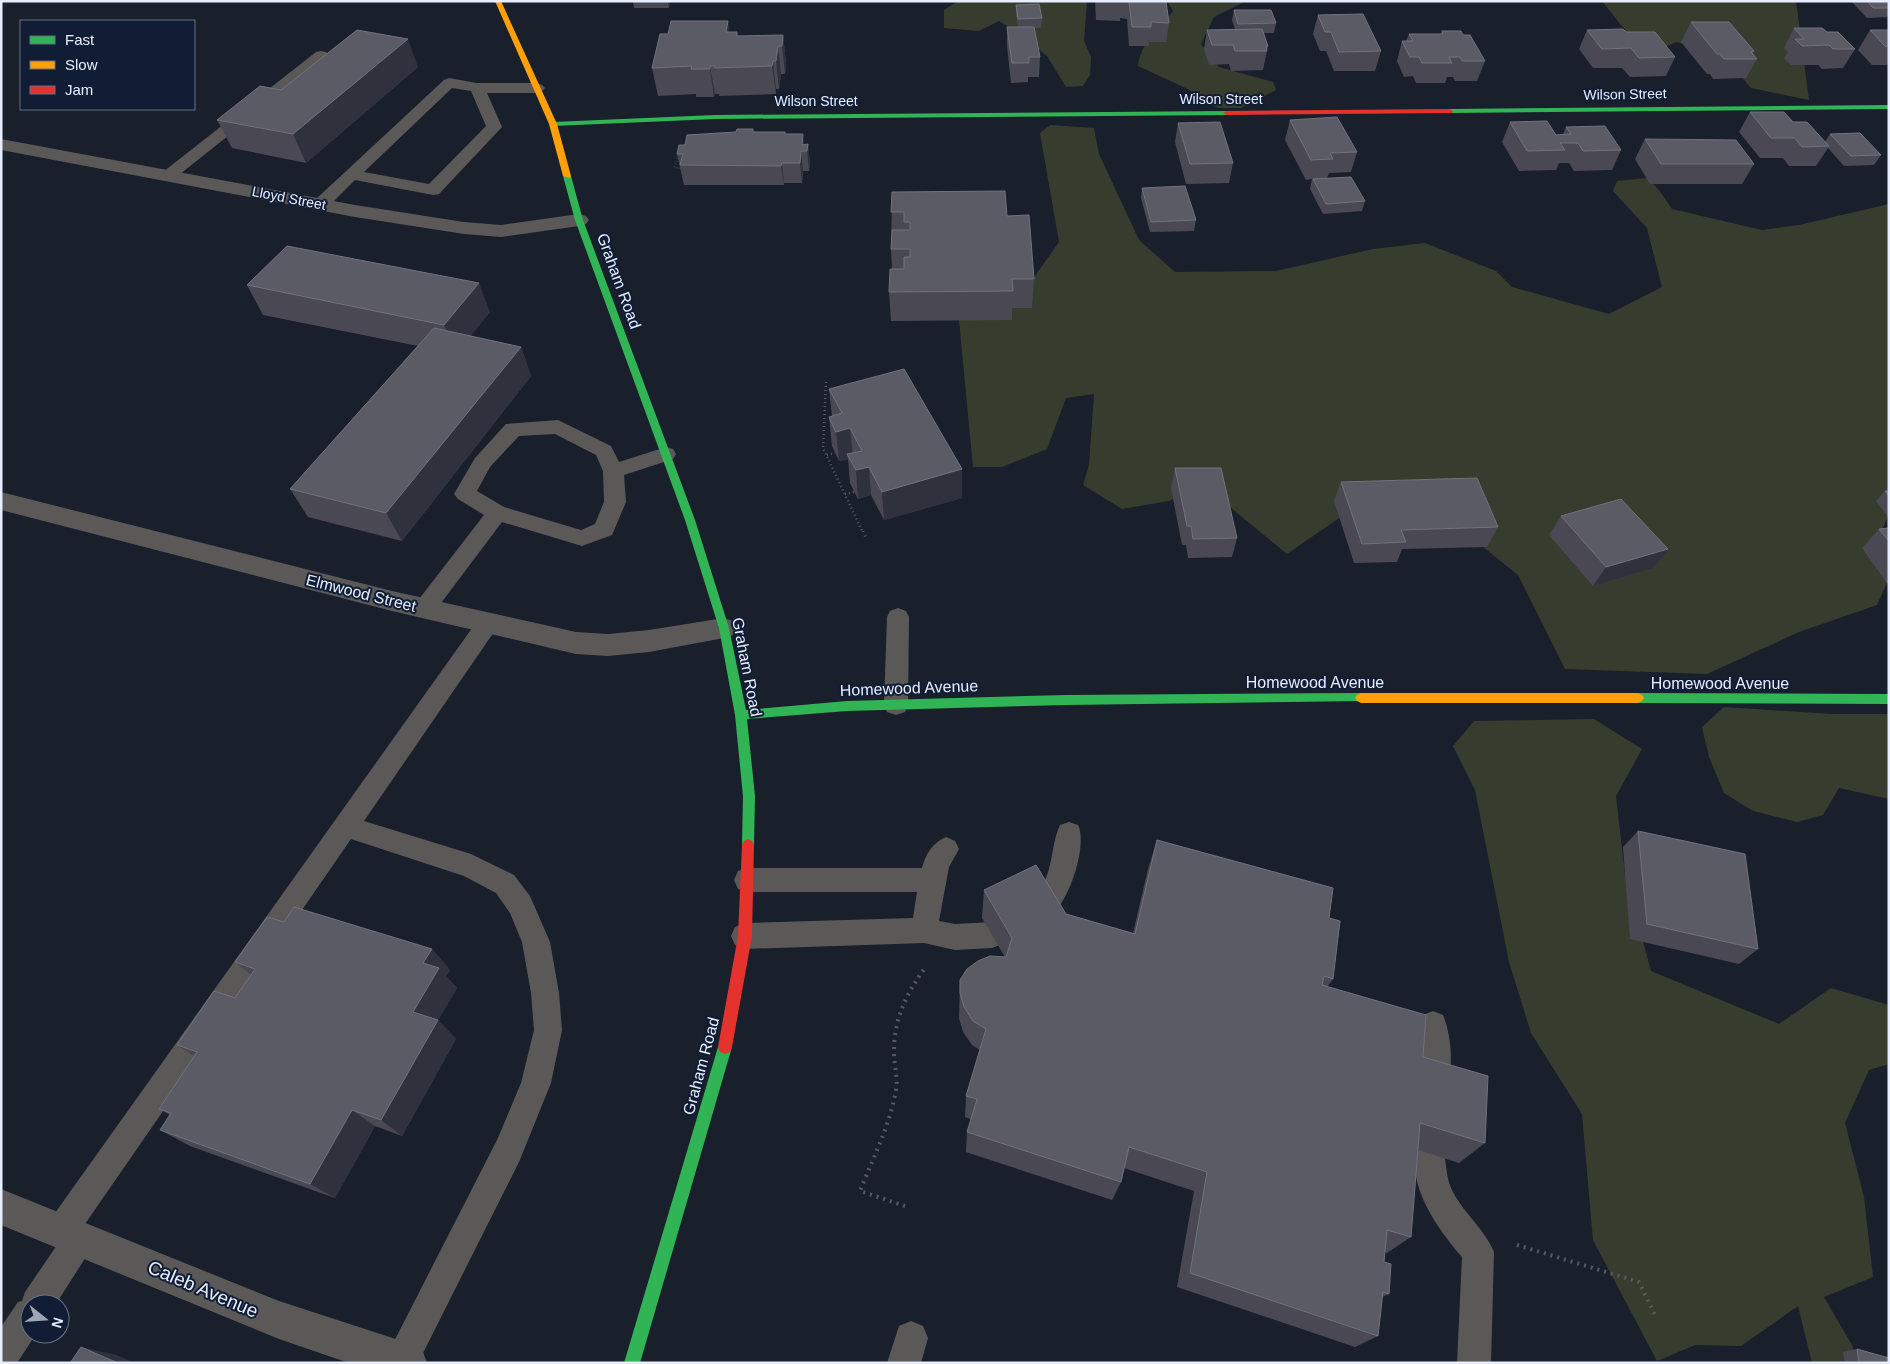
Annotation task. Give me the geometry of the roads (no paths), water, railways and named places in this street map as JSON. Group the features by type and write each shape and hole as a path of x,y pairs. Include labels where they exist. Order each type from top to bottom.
{"street":[{"name":"Graham Road","path":"498,1 553,124 579,220 690,520 724,628 741,715 750,796 745,936 725,1049 632,1363"},
{"name":"Wilson Street","path":"553,124 715,117 1889,106"},
{"name":"Lloyd Street","path":"1,144 321,204 464,228 501,231 579,220"},
{"name":"Elmwood Street","path":"1,501 424,609 576,643 608,645 661,640 724,628"},
{"name":"Homewood Avenue","path":"741,715 847,706 1066,700 1444,697 1889,700"},
{"name":"Caleb Avenue","path":"1,1207 279,1320 404,1362"}],"lane":[{"path":"169,175 321,55"},
{"path":"321,204 450,83 477,88 537,88"},
{"path":"352,175 433,190 494,127 477,88"},
{"path":"558,427 604,451 613,471 615,502 604,529 582,538 497,513 465,494 482,463 513,429 558,427"},
{"path":"613,471 666,454"},
{"path":"424,609 497,513"},
{"path":"896,705 898,617"},
{"path":"42,1294 71,1234 345,826 488,623"},
{"path":"345,826 471,866 505,884 520,905 536,942 545,993 548,1030 536,1083 508,1151 404,1362"},
{"path":"1040,908 1050,900 1060,879 1069,833"},
{"path":"924,930 936,864 946,849"},
{"path":"747,880 933,880"},
{"path":"745,936 924,930 955,937 992,935"},
{"path":"1433,1025 1436,1046 1433,1089"},
{"path":"1430,1154 1435,1191 1454,1222 1478,1252 1474,1363"},
{"path":"1,1357 20,1329"}]}
